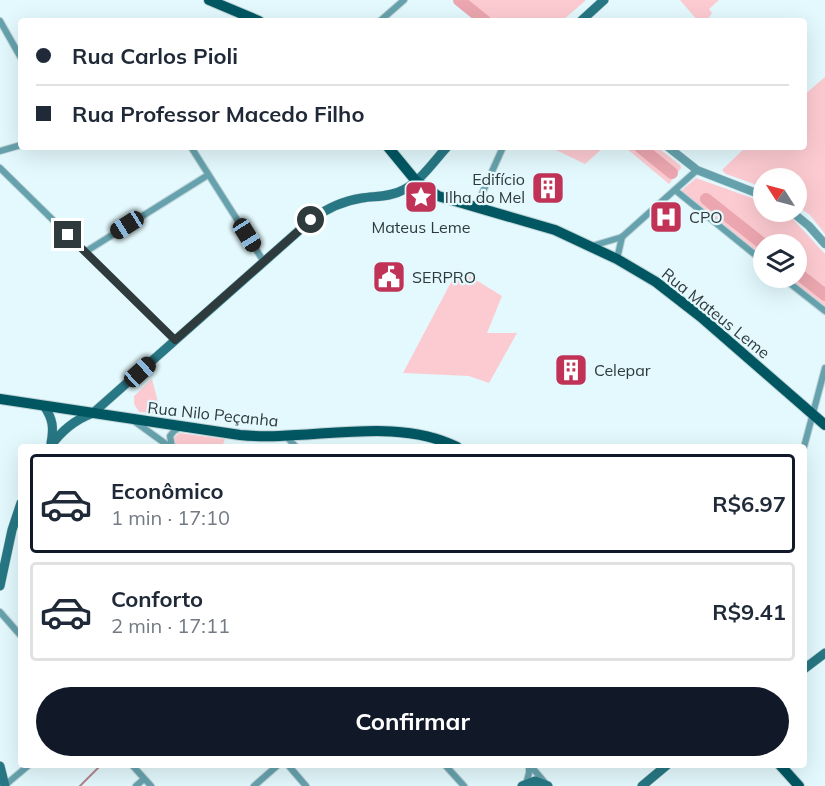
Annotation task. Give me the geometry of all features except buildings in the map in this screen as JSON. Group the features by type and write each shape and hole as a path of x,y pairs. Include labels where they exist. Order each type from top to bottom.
{"main road":[{"path":"209,0 252,18"},
{"path":"584,18 604,0"},
{"name":"Rua Mateus Leme","path":"390,150 416,181 438,196 544,226 592,246 656,282 688,305 825,425"},
{"path":"53,444 74,422 93,413 311,220 328,208 345,201 394,194 405,189 416,181 444,150"},
{"name":"Rua Nilo Peçanha","path":"0,399 247,436 287,437 397,431 423,434 449,444"},
{"path":"45,406 54,427 51,444"},
{"path":"0,586 18,512"},
{"path":"807,667 825,653"},
{"path":"0,766 5,786"},
{"path":"642,786 664,768"},
{"path":"783,768 799,786"},
{"path":"524,785 535,781 547,785"}],"street":[{"path":"383,18 404,0"},
{"path":"0,21 18,53"},
{"path":"0,151 18,146"},
{"path":"193,150 264,262"},
{"path":"476,207 502,150"},
{"path":"672,150 697,170 753,192"},
{"path":"0,168 175,340"},
{"path":"592,246 622,237 697,170"},
{"path":"85,252 208,175"},
{"path":"675,190 753,253"},
{"path":"804,222 825,244"},
{"path":"617,259 622,237"},
{"path":"796,288 825,311"},
{"path":"805,444 825,368"},
{"path":"131,419 167,444"},
{"path":"171,444 170,436 181,427"},
{"path":"287,437 293,444"},
{"path":"0,612 18,633"},
{"path":"5,786 26,768"},
{"path":"135,768 151,786"},
{"path":"254,786 275,768"},
{"path":"291,768 306,786"},
{"path":"449,768 464,786"},
{"path":"524,785 530,768"},
{"path":"533,768 547,785"},
{"path":"136,786 144,779"}],"shaded area":[{"path":"463,0 586,0 565,18 485,18"},
{"path":"680,0 719,0 709,9 712,13 710,18 695,18"},
{"path":"825,77 825,234 807,213 807,168 753,168 753,183 726,174 722,170 743,150 807,150 807,92"},
{"path":"556,150 601,150 585,164"},
{"path":"628,150 661,150 680,165 681,168 669,184"},
{"path":"696,178 753,198 753,222 796,222 807,234 753,234 753,249 681,191"},
{"path":"807,234 825,254 825,307 801,288 807,288"},
{"path":"458,269 502,296 487,333 517,333 489,383 469,376 403,373"},
{"path":"152,379 161,414 139,412 134,404 134,396"},
{"path":"179,433 225,439 223,444 174,444 175,437"}],"waterway":[{"path":"459,0 481,18"},
{"path":"644,150 672,173"},
{"path":"706,199 753,236"},
{"path":"807,281 825,295"},
{"path":"80,786 98,768"}],"place":[{"name":"Edifício Ilha do Mel","path":"548,188"},
{"name":"Mateus Leme","path":"421,197"},
{"name":"CPO","path":"666,217"},
{"name":"SERPRO","path":"389,277"},
{"name":"Celepar","path":"571,370"}],"route":[{"path":"68,235 175,340 311,220"}]}
